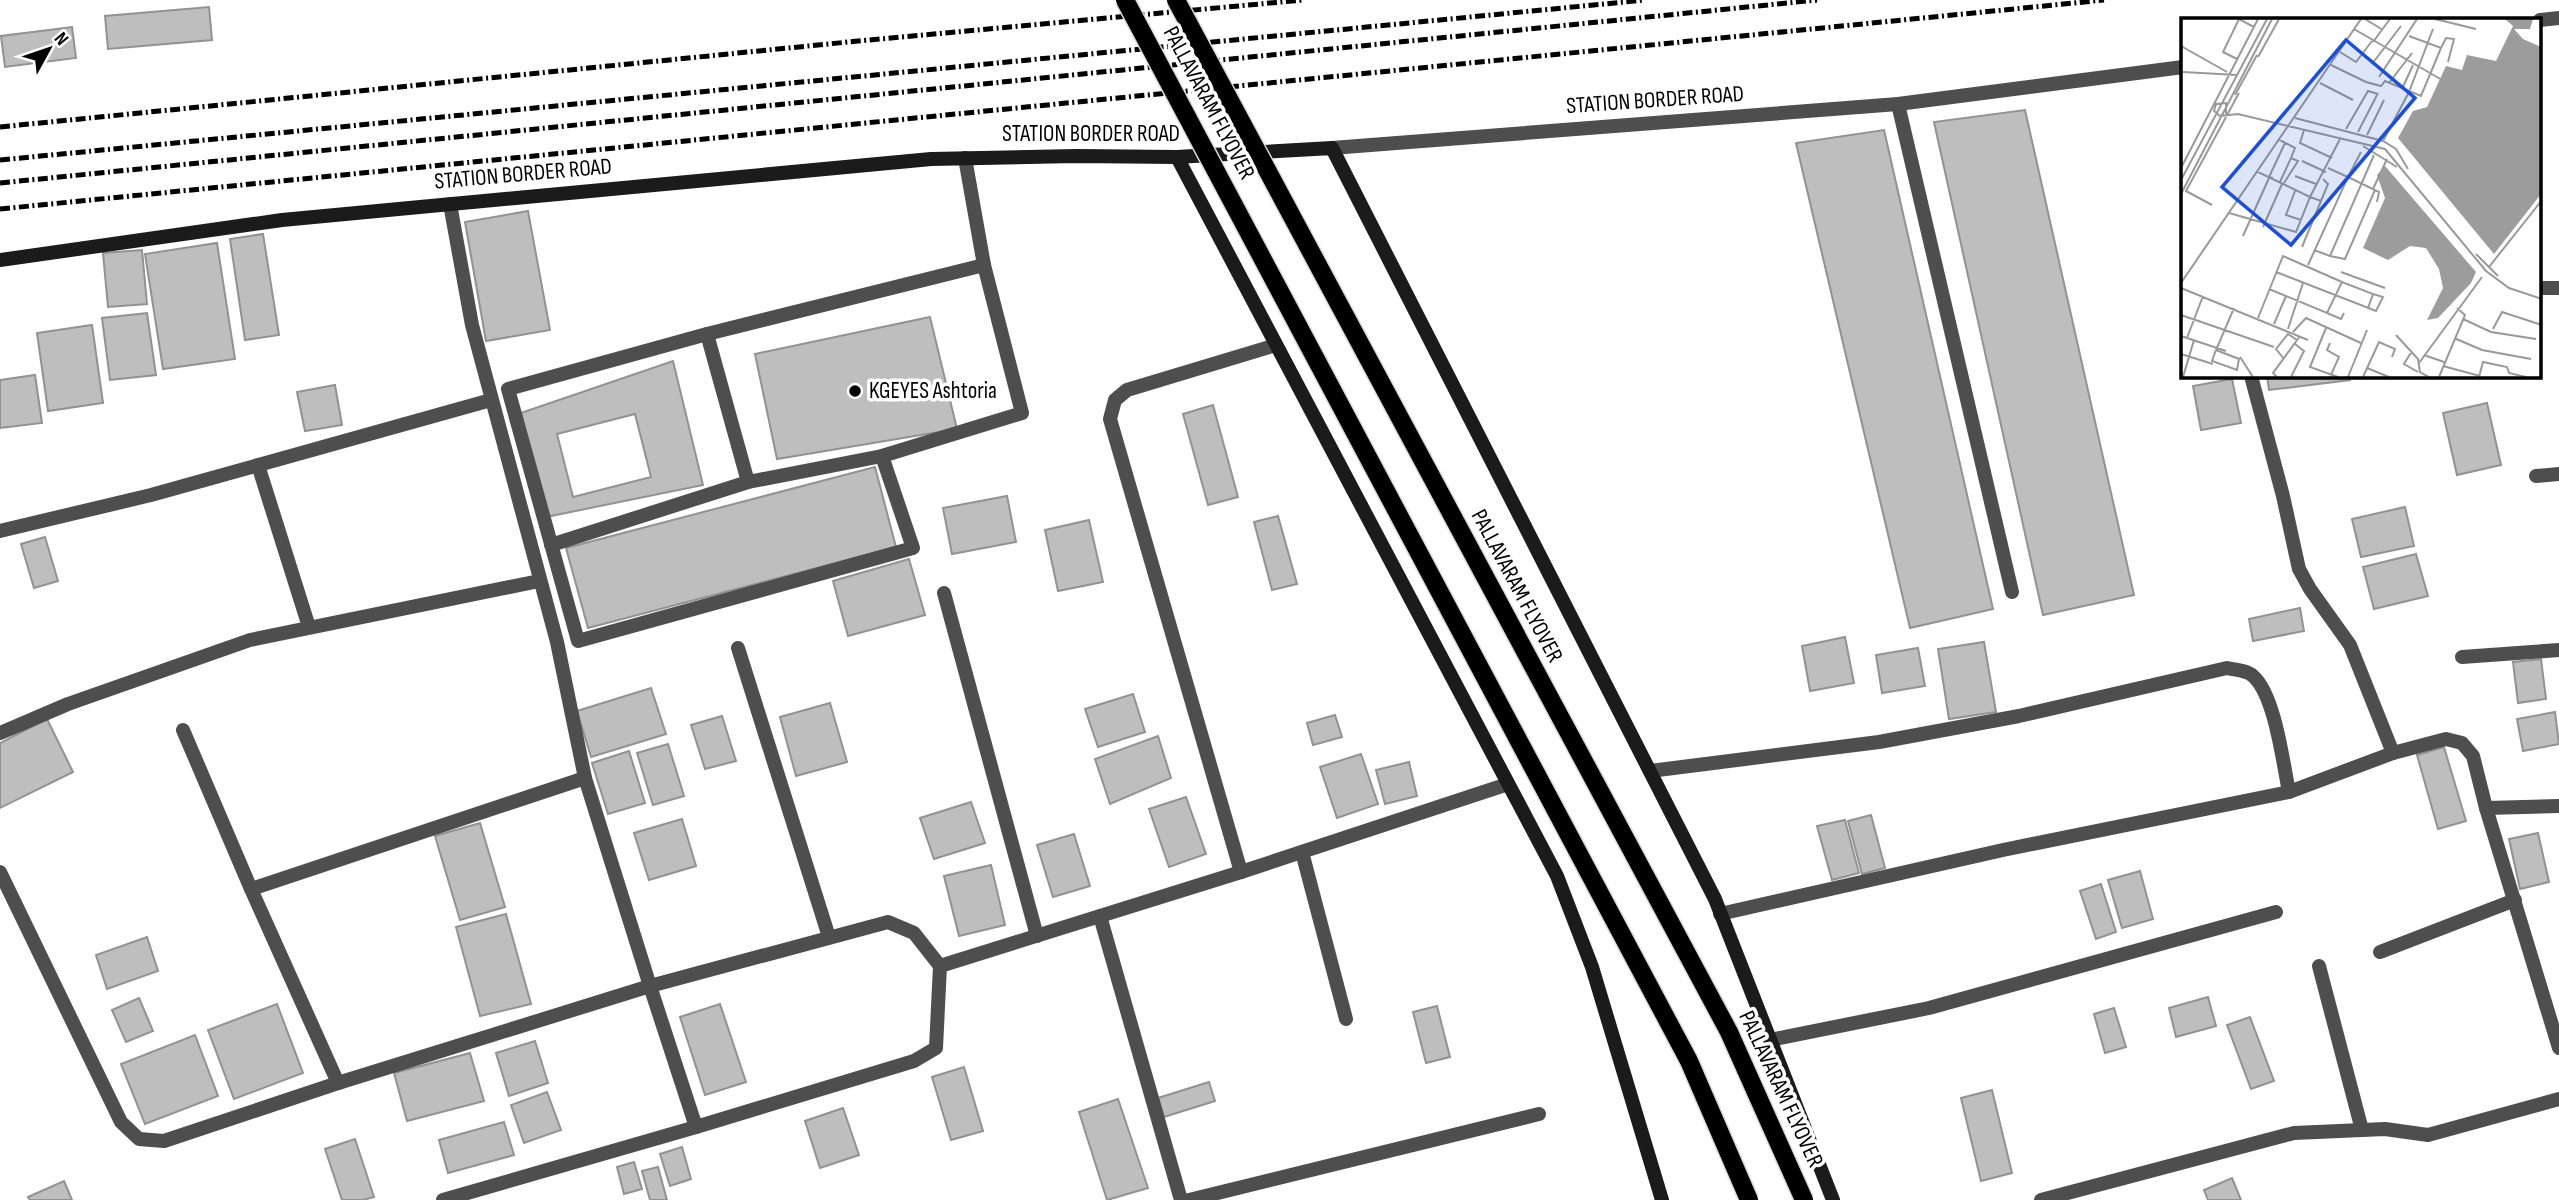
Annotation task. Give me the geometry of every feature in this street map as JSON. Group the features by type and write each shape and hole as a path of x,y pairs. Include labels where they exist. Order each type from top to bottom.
{"main road":[{"name":"PALLAVARAM FLYOVER","path":"1125,0 1689,1061 1749,1200"},
{"name":"PALLAVARAM FLYOVER","path":"1176,0 1729,1032 1804,1200"}],"street":[{"name":"STATION BORDER ROAD","path":"0,260 282,220 931,159 1177,157 1332,148 1898,104 2181,67"},
{"path":"1898,104 2012,592"},
{"path":"1332,148 1650,771 1720,914 1833,1200"},
{"path":"1177,157 1557,876 1592,967 1662,1200"},
{"path":"551,545 748,482 882,456 1022,413 984,265 965,158"},
{"path":"450,204 472,326 557,642 585,778 696,1127"},
{"path":"882,456 913,548 578,641 508,389 707,334 984,265"},
{"path":"707,334 748,482"},
{"path":"1241,872 1110,419 1115,400 1128,390 1276,345"},
{"path":"2251,378 2283,496 2299,569 2350,645 2393,753"},
{"path":"0,531 151,495 491,400"},
{"path":"258,465 309,627"},
{"path":"2536,476 2559,474"},
{"path":"0,733 68,704 250,640 539,581"},
{"path":"944,593 1037,936"},
{"path":"737,648 829,937"},
{"path":"2462,657 2559,650"},
{"path":"1650,771 1879,742 2019,716 2227,668 2251,673 2262,685 2269,701 2289,792"},
{"path":"183,730 338,1083"},
{"path":"1720,914 2003,850 2289,792 2393,753 2446,739 2462,743 2473,756 2515,900 2552,995 2559,1048"},
{"path":"251,889 585,778"},
{"path":"940,966 1241,872 1508,784"},
{"path":"2486,808 2559,806"},
{"path":"1302,852 1346,1019"},
{"path":"0,872 121,1122 139,1139 164,1142 338,1083 650,986 888,922 914,933 940,966 936,1048 914,1061 443,1200"},
{"path":"2380,952 2515,900"},
{"path":"1770,1040 1929,1008 2276,912"},
{"path":"1100,916 1181,1200"},
{"path":"2319,966 2362,1130"},
{"path":"2041,1200 2294,1133 2385,1129 2428,1135 2559,1099"},
{"path":"1189,1200 1539,1114"}],"building":[{"path":"209,7 212,40 108,49 105,16"},
{"path":"72,27 76,58 5,67 1,36"},
{"path":"2025,110 2134,595 2043,615 1934,122"},
{"path":"1884,130 1993,609 1910,628 1796,143"},
{"path":"528,211 550,330 486,341 465,222"},
{"path":"263,234 279,335 245,340 230,239"},
{"path":"217,243 235,359 163,369 145,254"},
{"path":"142,250 147,304 108,307 103,253"},
{"path":"147,313 156,375 110,380 102,318"},
{"name":"KGEYES Ashtoria","path":"930,317 957,429 777,459 755,354"},
{"path":"92,325 103,403 48,411 37,333"},
{"path":"673,361 703,485 546,517 521,413","holes":["635,414 651,477 573,497 557,434"]},
{"path":"35,375 42,423 0,428 0,380"},
{"path":"2267,378 2350,378 2350,380 2269,390"},
{"path":"2232,379 2241,423 2201,430 2193,386"},
{"path":"335,385 342,425 305,431 297,392"},
{"path":"2487,403 2501,465 2457,475 2443,413"},
{"path":"1213,405 1238,497 1208,505 1183,414"},
{"path":"875,467 896,547 588,628 566,548"},
{"path":"1007,496 1016,542 952,554 943,508"},
{"path":"2405,507 2414,546 2361,557 2352,519"},
{"path":"1278,516 1297,584 1272,590 1254,522"},
{"path":"1089,520 1103,582 1058,591 1045,530"},
{"path":"45,537 58,581 34,588 21,544"},
{"path":"2416,554 2428,596 2374,609 2363,567"},
{"path":"909,559 925,615 848,636 833,581"},
{"path":"2300,608 2304,631 2253,641 2249,619"},
{"path":"1845,637 1854,683 1810,691 1802,646"},
{"path":"1984,642 1996,712 1949,719 1938,649"},
{"path":"1918,648 1925,686 1882,693 1876,655"},
{"path":"2541,659 2546,699 2518,703 2513,662"},
{"path":"651,688 666,734 591,757 577,711"},
{"path":"1133,694 1145,732 1098,747 1085,709"},
{"path":"830,703 847,762 796,776 780,717"},
{"path":"2555,712 2559,744 2523,751 2517,719"},
{"path":"1335,715 1342,737 1313,745 1307,723"},
{"path":"722,716 736,761 705,769 691,725"},
{"path":"47,719 73,772 0,808 0,743"},
{"path":"1158,736 1171,778 1110,804 1095,759"},
{"path":"668,744 684,796 653,805 637,753"},
{"path":"2444,747 2466,821 2438,829 2417,755"},
{"path":"629,751 645,803 608,814 592,763"},
{"path":"1361,754 1378,804 1337,818 1320,767"},
{"path":"1409,762 1417,796 1385,804 1376,770"},
{"path":"1186,797 1206,854 1169,867 1149,809"},
{"path":"971,802 985,843 934,859 920,818"},
{"path":"1871,815 1885,868 1862,874 1848,821"},
{"path":"682,819 696,866 649,880 634,833"},
{"path":"1845,820 1859,873 1832,880 1817,826"},
{"path":"480,823 505,907 460,920 435,836"},
{"path":"2538,833 2549,882 2520,889 2509,839"},
{"path":"1074,834 1090,886 1053,897 1037,845"},
{"path":"991,865 1005,925 959,936 944,876"},
{"path":"2140,871 2153,919 2122,928 2108,880"},
{"path":"2101,884 2116,932 2096,939 2080,891"},
{"path":"506,914 531,1004 480,1016 456,927"},
{"path":"147,937 158,971 107,989 96,955"},
{"path":"2208,997 2216,1026 2176,1037 2169,1008"},
{"path":"139,998 153,1031 126,1042 112,1010"},
{"path":"277,1004 303,1073 234,1099 208,1030"},
{"path":"720,1004 746,1082 705,1095 680,1017"},
{"path":"1437,1006 1450,1057 1426,1063 1413,1012"},
{"path":"2114,1008 2126,1047 2105,1053 2094,1014"},
{"path":"2250,1017 2274,1081 2251,1089 2227,1025"},
{"path":"195,1035 218,1096 145,1124 121,1064"},
{"path":"535,1041 548,1083 509,1096 496,1053"},
{"path":"470,1053 484,1101 407,1121 394,1073"},
{"path":"964,1067 983,1131 951,1140 932,1077"},
{"path":"1209,1082 1215,1101 1164,1117 1158,1098"},
{"path":"1992,1090 2012,1173 1981,1181 1961,1098"},
{"path":"547,1092 561,1130 524,1143 511,1105"},
{"path":"1118,1099 1148,1188 1107,1200 1079,1112"},
{"path":"843,1108 859,1155 820,1168 805,1121"},
{"path":"504,1122 514,1155 448,1173 439,1140"},
{"path":"355,1139 374,1197 342,1200 325,1149"},
{"path":"682,1147 691,1179 670,1186 660,1154"},
{"path":"634,1162 642,1189 624,1194 617,1167"},
{"path":"658,1167 667,1200 650,1200 642,1171"},
{"path":"2232,1178 2241,1200 2208,1200 2204,1190"},
{"path":"64,1181 72,1200 30,1200 28,1197"}],"railway":[{"path":"0,127 858,41 1303,0"},
{"path":"0,160 1645,0"},
{"path":"0,183 1817,0"},
{"path":"0,209 2104,0"}],"place":[{"name":"KGEYES Ashtoria","path":"855,391"}]}
